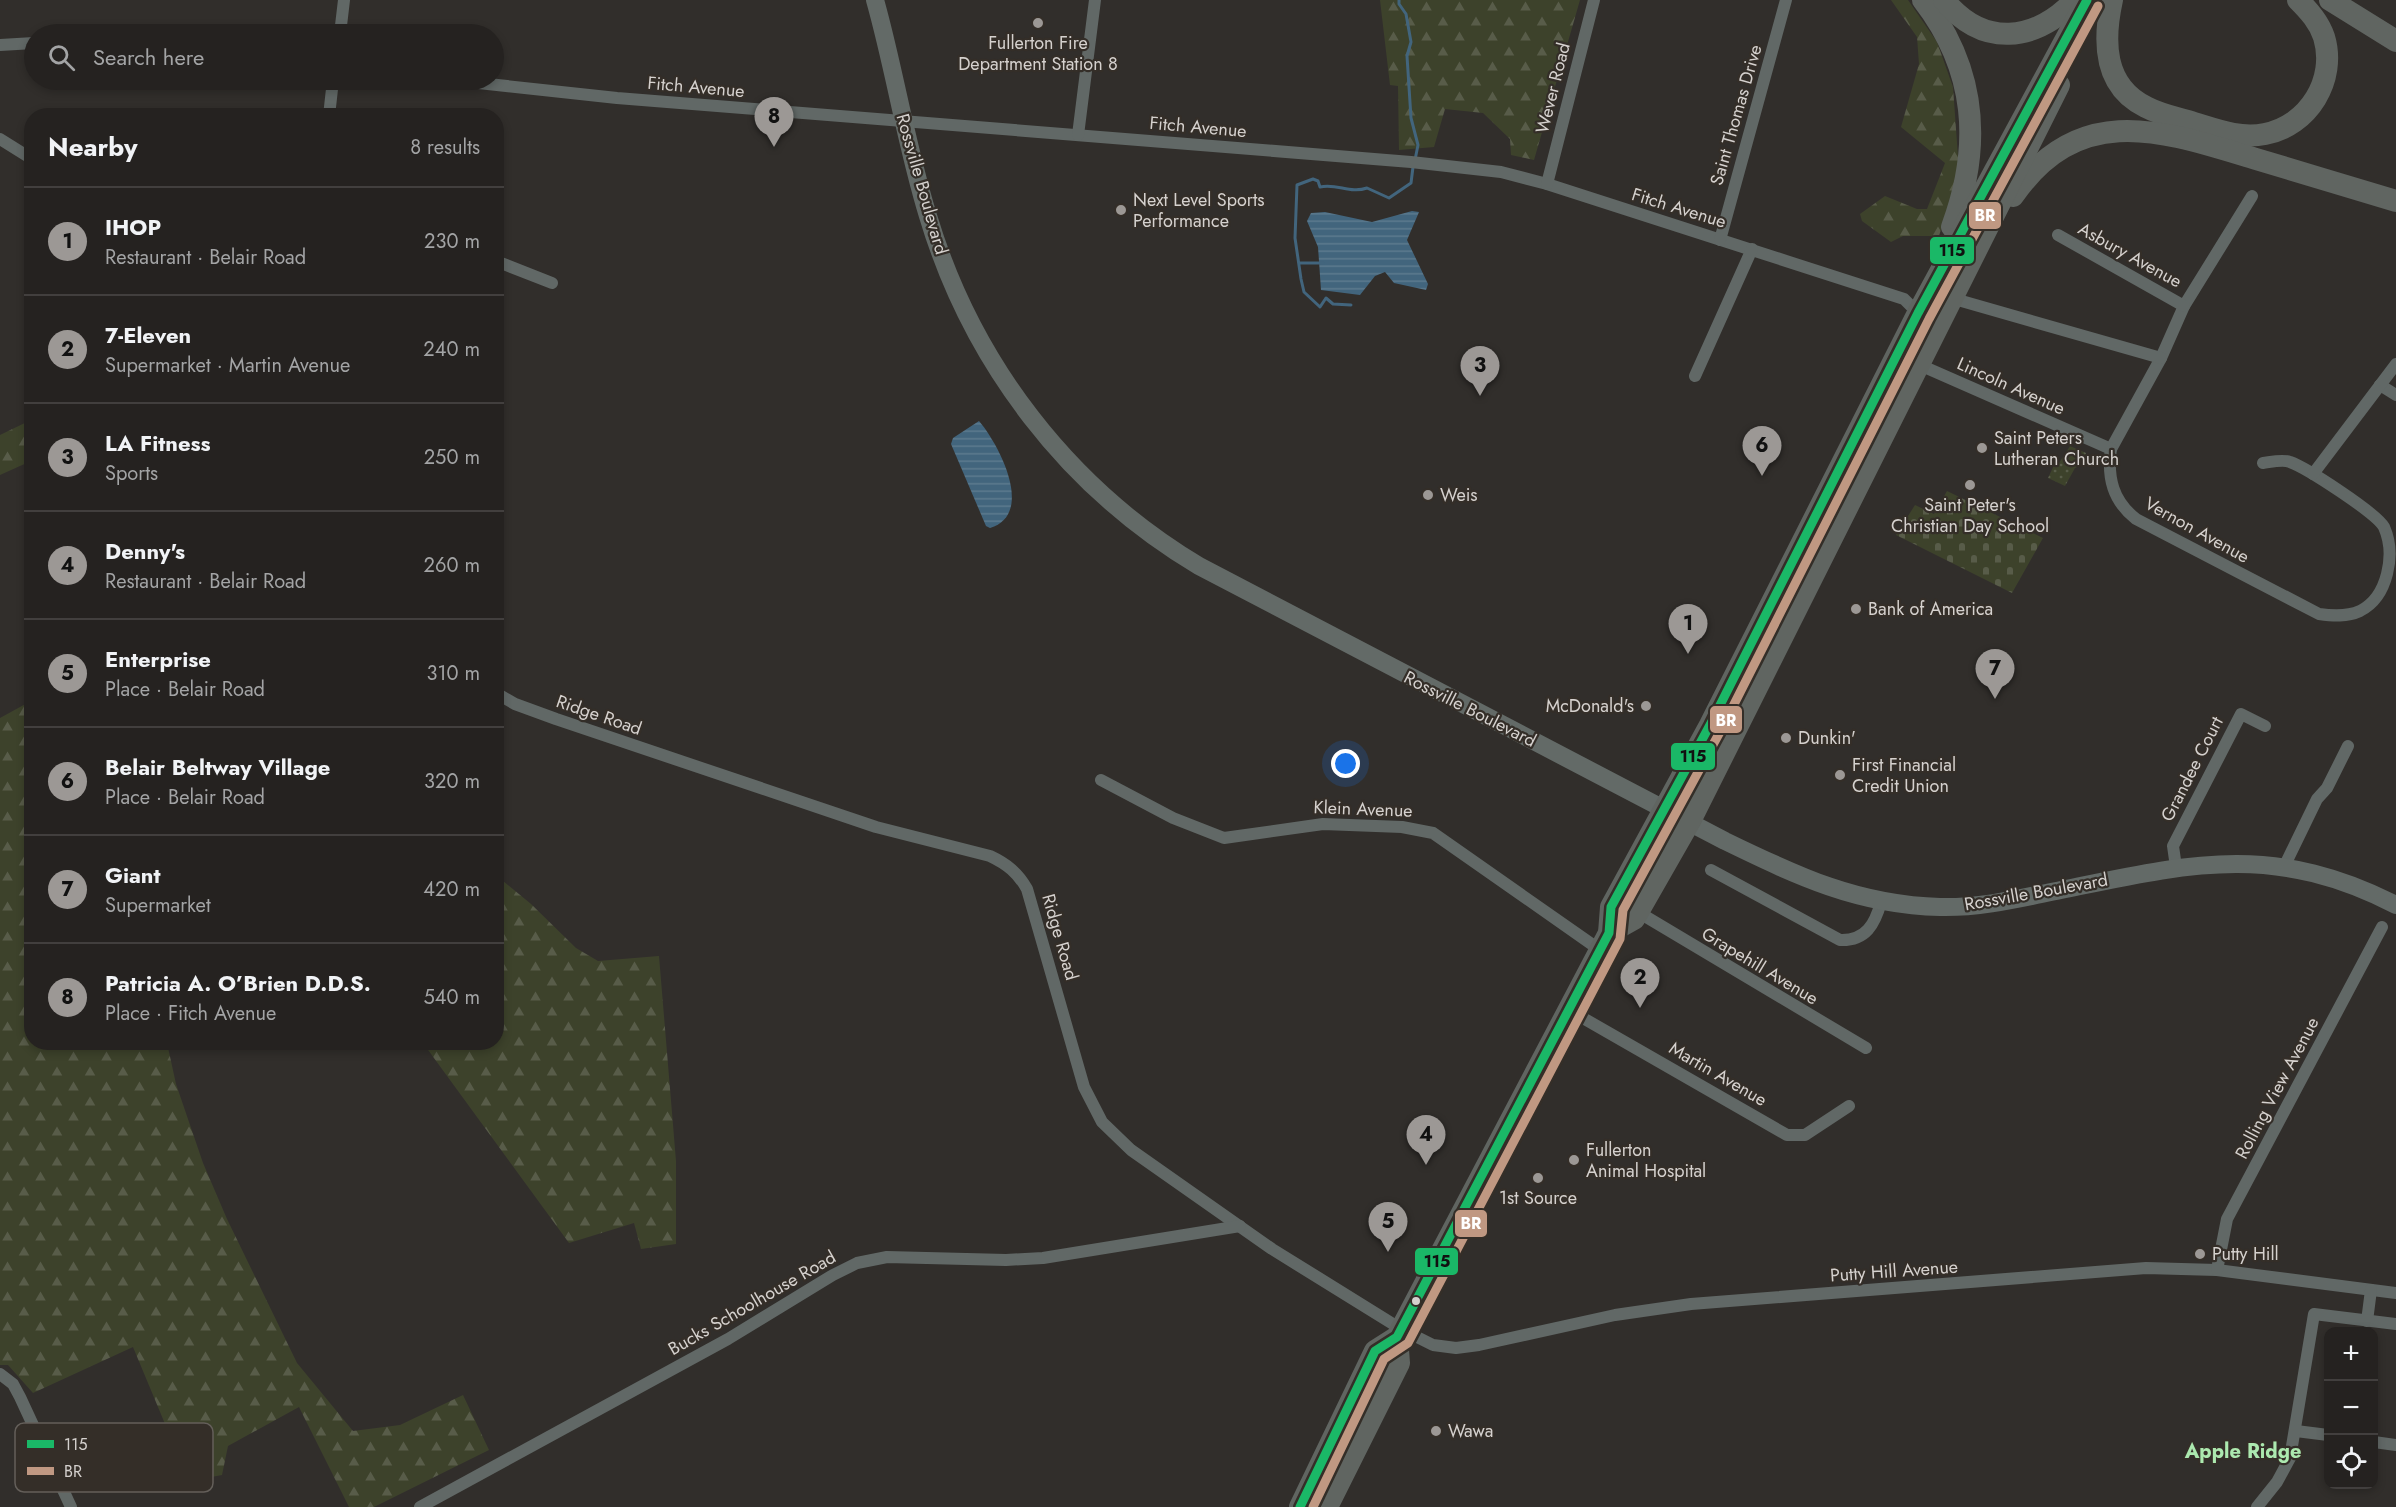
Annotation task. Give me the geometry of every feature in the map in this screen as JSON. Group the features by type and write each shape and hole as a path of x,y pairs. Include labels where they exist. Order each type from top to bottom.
{"highway":[{"path":"1918,313 1962,199 1971,148 1970,105 1964,82 1944,29 1923,0"},
{"path":"1944,0 1966,22 1995,33 2009,34 2035,30 2048,24 2075,0"},
{"path":"1300,1507 1375,1351 1399,1333 1605,942 1611,907 1710,725 1918,313 2087,0"},
{"path":"1605,942 1634,919 1690,821 1974,251 2103,0"},
{"path":"2112,0 2106,25 2106,52 2116,79 2124,90 2145,107 2158,112 2235,135 2252,136 2278,131 2299,119 2316,100 2321,88 2327,60 2324,37 2314,17 2298,0"},
{"path":"2330,0 2396,41"},
{"path":"1974,251 2022,182 2040,165 2075,142 2093,135 2128,130 2152,131 2182,137 2396,201"},
{"path":"1327,1507 1399,1363 1399,1333"}],"main road":[{"name":"Rossville Boulevard","path":"875,0 934,234 957,292 984,347 1045,436 1087,482 1120,512 1204,569 1432,690 1801,878 1837,890 1881,902 1939,907 1977,905 2176,867 2218,862 2284,867 2340,881 2396,904"}],"street":[{"path":"341,24 344,0"},
{"path":"1077,135 1095,0"},
{"name":"Wever Road","path":"1547,184 1594,0"},
{"name":"Saint Thomas Drive","path":"1720,240 1786,0"},
{"path":"0,45 24,44"},
{"name":"Fitch Avenue","path":"504,86 626,99 1411,162 1501,172 1547,184 1904,299 1918,313"},
{"path":"330,108 332,90"},
{"path":"0,139 24,154"},
{"name":"Vernon Avenue","path":"2252,196 2184,306 2161,358 2111,449 2109,464 2112,487 2119,503 2136,519 2319,615 2340,616 2359,612 2376,599 2385,584 2391,553 2386,532 2374,516 2313,474 2288,461 2263,463"},
{"name":"Asbury Avenue","path":"2058,235 2184,306"},
{"path":"1695,376 1752,249"},
{"path":"504,264 552,283"},
{"path":"1951,298 2161,358"},
{"name":"Lincoln Avenue","path":"1897,355 2111,449"},
{"path":"2313,474 2396,364"},
{"path":"2380,385 2396,395"},
{"name":"Ridge Road","path":"504,697 532,711 876,827 980,853 1003,862 1021,878 1027,890 1084,1087 1094,1111 1125,1146 1399,1333"},
{"name":"Grandee Court","path":"2176,867 2173,846 2241,714 2265,726"},
{"path":"2284,867 2316,799 2327,788 2348,746"},
{"name":"Klein Avenue","path":"1101,780 1173,818 1224,838 1323,824 1402,827 1433,834 1605,942"},
{"path":"1711,870 1840,940 1852,940 1868,932 1877,917 1881,902"},
{"name":"Grapehill Avenue","path":"1638,912 1866,1048"},
{"name":"Rolling View Avenue","path":"2217,1270 2227,1219 2382,927"},
{"name":"Martin Avenue","path":"1569,1010 1787,1135 1804,1135 1849,1106"},
{"name":"Bucks Schoolhouse Road","path":"420,1507 728,1340 833,1275 857,1263 887,1257 1006,1260 1043,1258 1240,1226"},
{"name":"Putty Hill Avenue","path":"1399,1333 1433,1345 1456,1348 1616,1315 1691,1304 2146,1268 2217,1270 2396,1293"},
{"path":"2367,1321 2371,1290"},
{"path":"2257,1507 2286,1469 2296,1431 2314,1314 2396,1324"},
{"path":"0,1374 13,1384 32,1423"},
{"path":"2296,1431 2324,1434"},
{"path":"2378,1443 2396,1445"},
{"path":"64,1492 71,1507"}],"green space":[{"path":"1380,0 1580,0 1534,160 1511,155 1510,139 1483,113 1445,109 1434,147 1399,150 1398,86 1390,85"},
{"path":"1891,0 1908,0 1937,42 1953,87 1959,171 1939,236 1903,236 1891,242 1862,221 1860,214 1885,196 1917,209 1927,209 1945,163 1901,127 1919,64 1917,37"},
{"path":"24,423 24,464 0,475 0,435"},
{"path":"2070,446 2086,453 2084,464 2075,468 2065,486 2048,478 2056,461 2059,463"},
{"path":"1947,491 2043,538 2012,593 1896,535 1915,505 1934,514"},
{"path":"24,705 24,1050 169,1050 176,1084 203,1163 227,1219 297,1363 353,1431 400,1425 463,1395 489,1450 374,1507 349,1507 299,1407 228,1446 222,1475 213,1477 213,1423 165,1423 133,1347 33,1393 8,1365 0,1365 0,718"},
{"path":"504,882 531,904 576,948 598,961 659,956 676,1161 676,1244 641,1249 634,1223 569,1243 428,1050 504,1050"}],"water":[{"path":"1412,211 1419,212 1407,240 1428,284 1426,290 1394,283 1385,272 1375,276 1360,295 1321,290 1318,247 1307,221 1311,213 1325,212 1372,222"},
{"path":"979,421 1003,461 1012,494 1010,508 1004,520 990,528 986,526 951,444 953,438"}],"waterway":[{"path":"1399,0 1406,14 1411,42 1407,56 1411,118 1418,145 1415,160"},
{"path":"1351,305 1333,304 1326,298 1320,307 1304,292 1295,238 1297,185 1313,179 1318,181 1320,187 1332,186 1355,190 1367,188 1389,198 1411,183 1413,167"},
{"path":"1300,263 1323,263"}],"transit line":[{"name":"115","path":"1300,1507 1375,1351 1397,1337 1609,933 1611,907 1710,725 1918,313 2087,0"},
{"name":"BR","path":"1313,1507 1384,1359 1408,1343 1620,939 1623,910 1721,730 1929,319 2098,6"}],"place":[{"name":"Fullerton Fire Department Station 8","path":"1038,23"},
{"name":"Patricia A. O’Brien D.D.S.","path":"774,147"},
{"name":"Next Level Sports Performance","path":"1121,210"},
{"name":"LA Fitness","path":"1480,396"},
{"name":"Saint Peters Lutheran Church","path":"1982,448"},
{"name":"Belair Beltway Village","path":"1762,476"},
{"name":"Saint Peter's Christian Day School","path":"1970,485"},
{"name":"Weis","path":"1428,495"},
{"name":"Bank of America","path":"1856,609"},
{"name":"IHOP","path":"1688,654"},
{"name":"Giant","path":"1995,699"},
{"name":"McDonald's","path":"1646,706"},
{"name":"Dunkin'","path":"1786,738"},
{"name":"First Financial Credit Union","path":"1840,775"},
{"name":"7-Eleven","path":"1640,1008"},
{"name":"Fullerton Animal Hospital","path":"1574,1160"},
{"name":"Denny's","path":"1426,1165"},
{"name":"1st Source","path":"1538,1178"},
{"name":"Enterprise","path":"1388,1252"},
{"name":"Putty Hill","path":"2200,1254"},
{"name":"Wawa","path":"1436,1431"}],"district":[{"name":"Apple Ridge","path":"2243,1451"}]}
